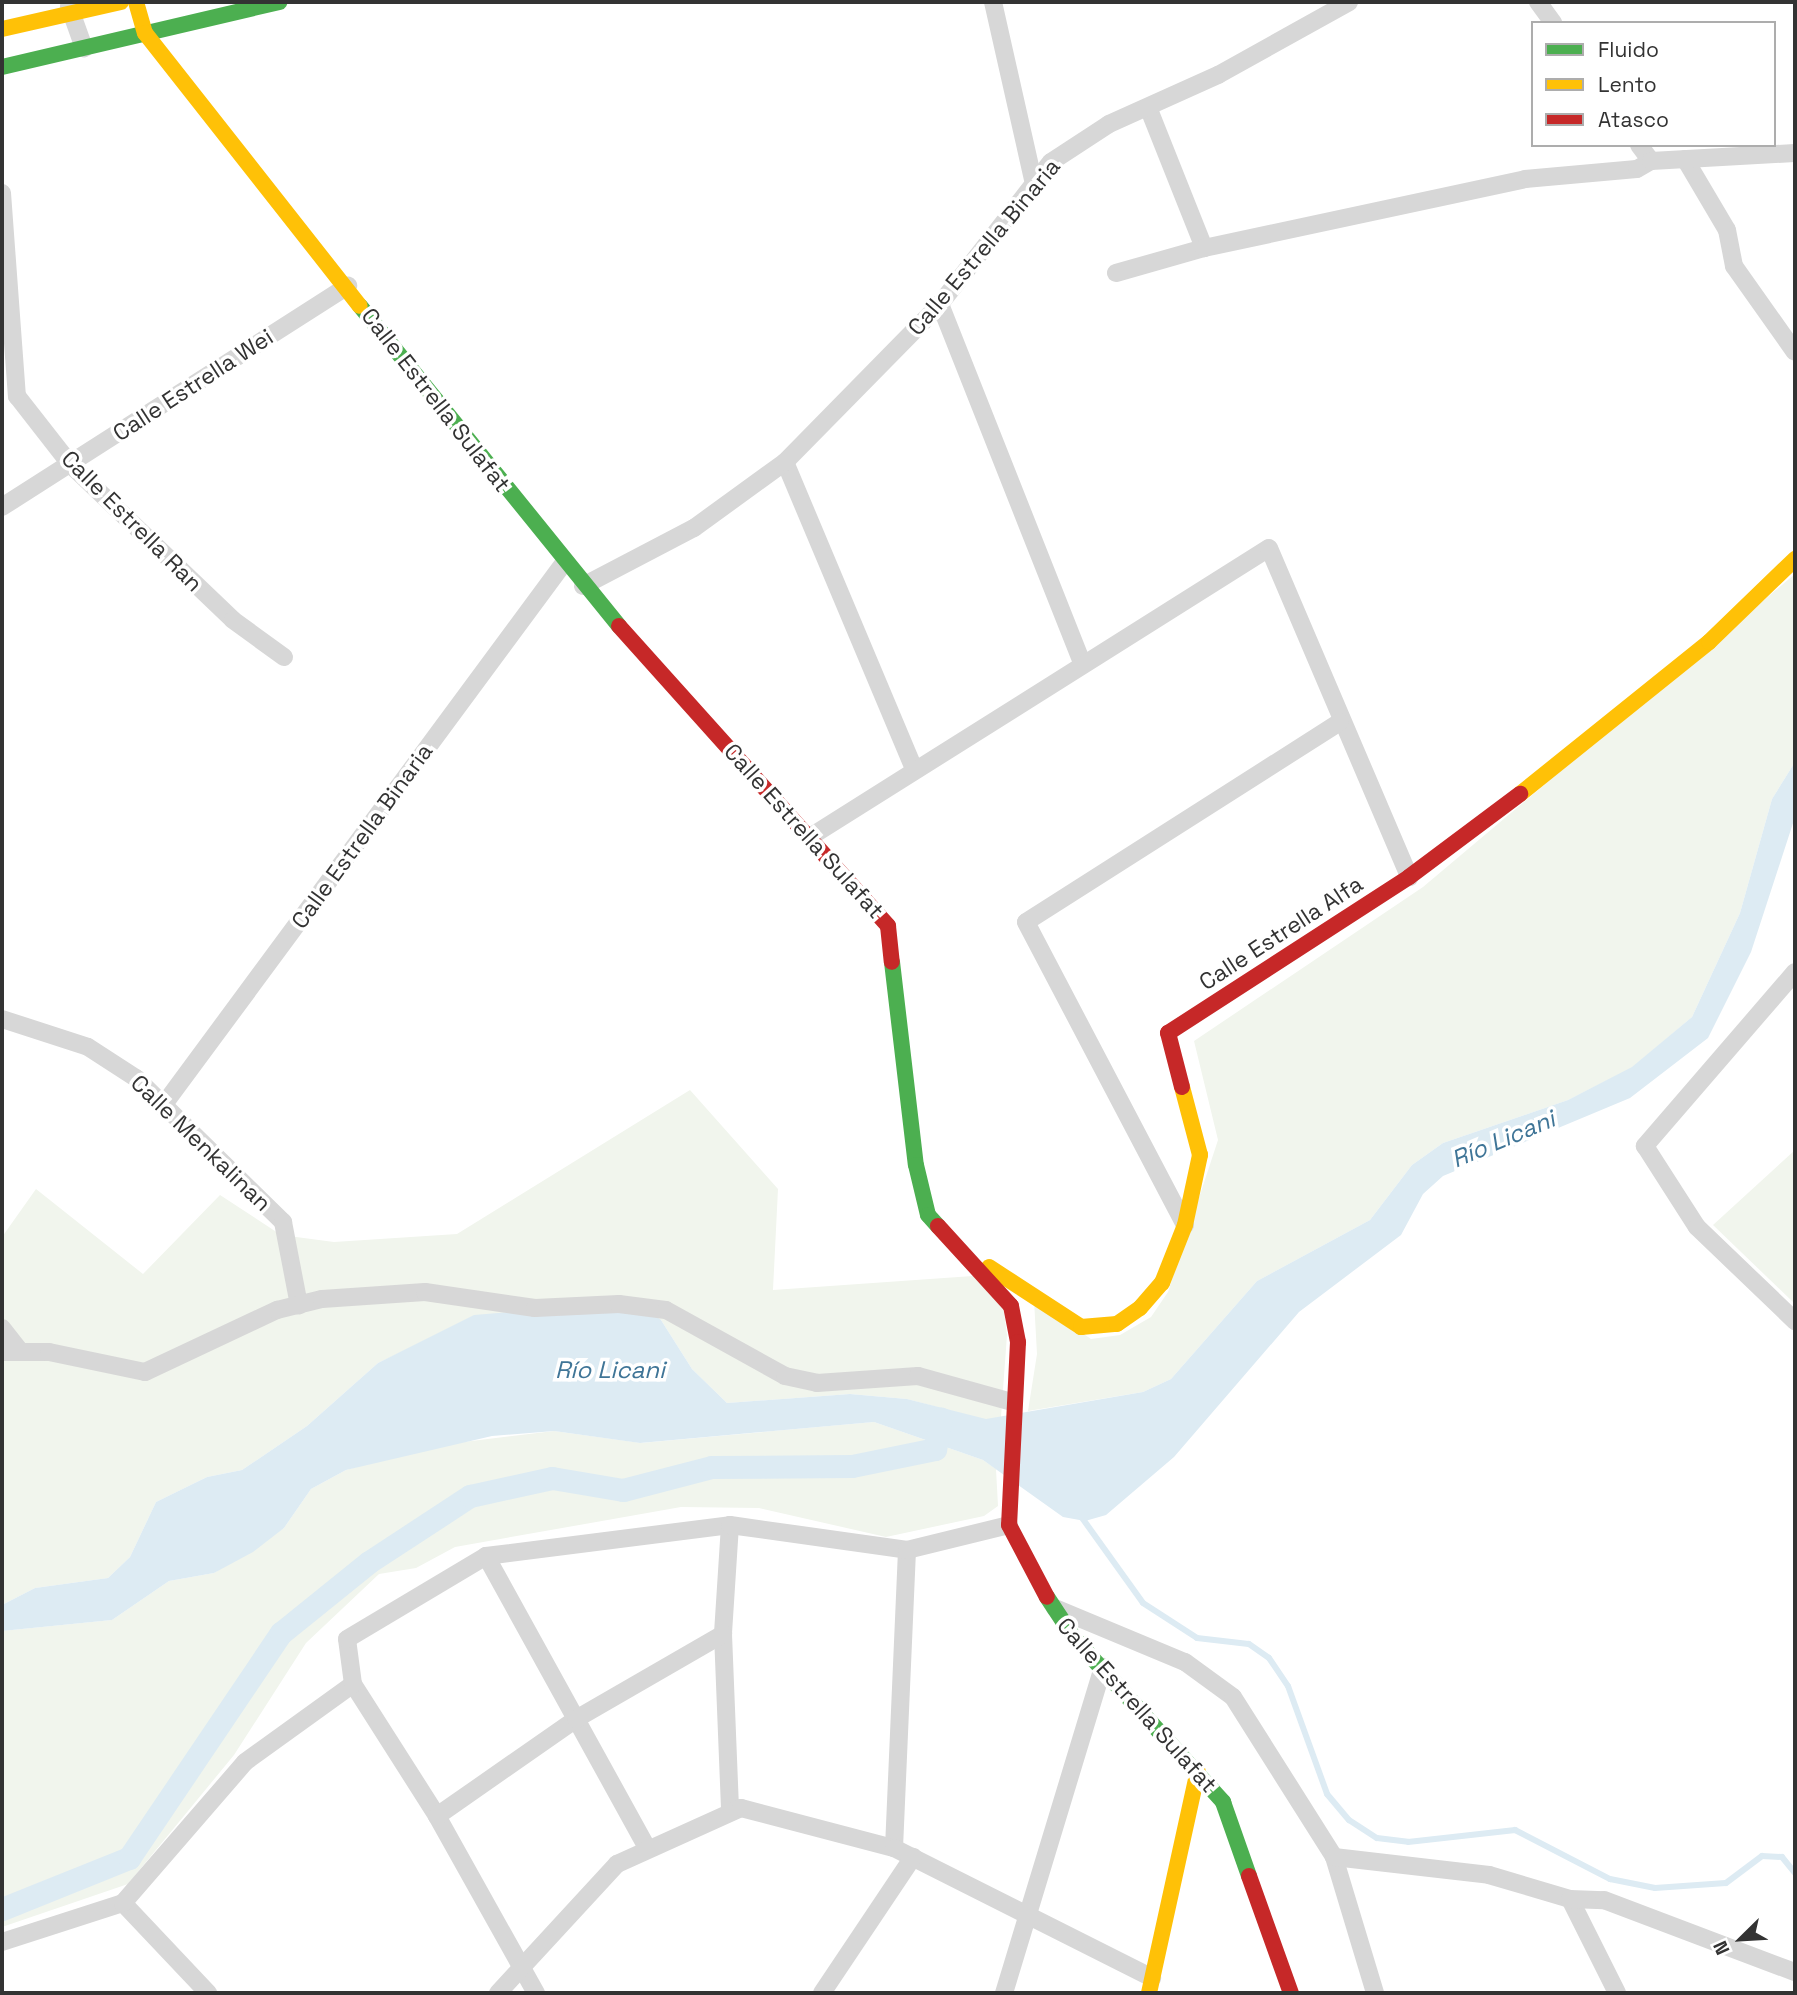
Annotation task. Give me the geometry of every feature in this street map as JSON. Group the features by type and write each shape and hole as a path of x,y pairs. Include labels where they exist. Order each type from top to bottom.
{"street":[{"path":"2,29 70,8 121,2"},
{"name":"Calle Estrella Sulafat","path":"136,2 145,33 348,286 563,564 888,926 922,1196 938,1228 971,1257 1011,1306 1018,1342 1007,1500 1009,1525 1050,1606 1198,1771 1235,1827 1291,1993"},
{"path":"2,66 280,2"},
{"path":"993,2 1034,184"},
{"name":"Calle Estrella Binaria","path":"583,586 694,528 785,462 940,304 1051,162 1148,107 1349,2"},
{"path":"1538,2 1552,21"},
{"path":"70,8 84,48"},
{"path":"1148,107 1204,248"},
{"path":"1640,147 1651,161"},
{"path":"1116,273 1204,248 1525,179 1637,169 1651,161 1795,153"},
{"path":"1685,159 1727,230 1734,266 1795,352"},
{"name":"Calle Estrella Ran","path":"2,193 18,396 71,465 233,620 284,657"},
{"name":"Calle Estrella Wei","path":"2,507 348,286"},
{"path":"940,304 1081,661"},
{"path":"785,462 914,769"},
{"path":"810,837 1081,661 1269,548 1340,722 1409,877"},
{"name":"Calle Estrella Alfa","path":"971,1257 1081,1327 1096,1330 1140,1308 1162,1283 1185,1224 1200,1156 1168,1033 1409,877 1709,642 1795,559"},
{"name":"Calle Estrella Binaria","path":"162,1107 563,564"},
{"path":"1185,1224 1026,922 1340,722"},
{"path":"1795,972 1645,1146 1697,1227 1795,1321"},
{"name":"Calle Menkalinan","path":"2,1018 88,1047 136,1077 162,1107 283,1222 299,1305"},
{"path":"2,1328 11,1351 145,1371 299,1305 425,1292 535,1308 619,1304 666,1310 786,1376 817,1383 918,1376 1012,1407"},
{"path":"536,1993 438,1816 353,1684 347,1639 486,1556 730,1525 907,1550 1009,1525"},
{"path":"730,1525 723,1634 730,1808"},
{"path":"894,1848 907,1550"},
{"path":"486,1556 646,1846"},
{"path":"1050,1606 1185,1662 1233,1697 1334,1857 1375,1993"},
{"path":"438,1816 576,1719 723,1634"},
{"path":"1004,1993 1102,1667"},
{"path":"2,1942 123,1903 245,1762 353,1684"},
{"path":"498,1993 523,1973 595,1886 646,1846 730,1808 894,1848 1030,1913 1150,1986 1198,1771"},
{"path":"822,1993 912,1857"},
{"path":"1334,1857 1489,1875 1570,1899 1604,1900 1795,1972"},
{"path":"1570,1899 1617,1993"},
{"path":"123,1903 208,1993"}],"shaded area":[{"path":"1795,574 1795,762 1772,799 1740,913 1692,1017 1632,1068 1568,1100 1443,1143 1412,1165 1370,1220 1257,1281 1171,1379 1143,1392 1028,1411 1037,1354 1034,1300 1091,1339 1120,1335 1151,1317 1168,1292 1218,1140 1194,1041 1423,887"},
{"path":"690,1090 778,1189 773,1290 987,1275 1002,1297 1007,1335 1001,1417 986,1420 907,1399 850,1394 727,1403 692,1369 661,1320 418,1344 378,1363 307,1426 242,1470 207,1477 156,1502 130,1557 108,1578 35,1588 2,1605 2,1237 36,1189 143,1274 220,1195 281,1235 334,1242 457,1234"},
{"path":"1795,1150 1795,1304 1713,1225"},
{"path":"874,1422 983,1460 996,1469 998,1506 984,1516 886,1537 759,1508 681,1507 455,1547 416,1568 379,1574 306,1643 234,1755 128,1884 2,1927 2,1631 112,1620 169,1581 214,1573 284,1528 311,1489 346,1470 431,1446 554,1431 641,1443"}],"water":[{"name":"Río Licani","path":"1795,762 1795,817 1751,952 1708,1038 1630,1098 1443,1176 1423,1194 1401,1235 1299,1312 1174,1457 1106,1515 1085,1521 1063,1517 983,1460 874,1422 640,1443 554,1431 492,1436 346,1470 311,1489 284,1528 253,1552 214,1573 169,1581 112,1620 2,1631 2,1605 35,1588 108,1578 130,1557 156,1502 207,1477 242,1470 307,1426 378,1363 474,1315 636,1302 661,1320 692,1369 727,1403 850,1394 907,1399 986,1419 1143,1392 1171,1379 1257,1281 1370,1220 1412,1165 1443,1143 1568,1100 1632,1067 1692,1017 1740,913 1772,799"}],"waterway":[{"path":"2,1909 129,1858 281,1633 369,1562 470,1496 552,1478 623,1490 712,1467 852,1466 935,1449 941,1419"},
{"path":"1080,1515 1143,1603 1197,1638 1249,1644 1269,1658 1288,1686 1327,1794 1349,1820 1377,1838 1408,1842 1515,1830 1610,1879 1655,1888 1726,1883 1762,1856 1782,1857 1795,1873"}],"traffic: fast":[{"path":"2,67 280,2"},
{"path":"360,306 619,626"},
{"path":"892,962 916,1165 928,1215 938,1226"},
{"path":"1047,1597 1074,1638 1223,1802 1249,1876"}],"traffic: slow":[{"path":"2,29 121,2"},
{"path":"136,2 145,33 360,306"},
{"path":"1520,794 1709,642 1795,559"},
{"path":"989,1267 1081,1327 1117,1324 1140,1308 1162,1283 1185,1225 1200,1155 1182,1087"},
{"path":"1149,1993 1198,1771"}],"traffic: jam":[{"path":"619,626 888,926 892,962"},
{"path":"1182,1087 1168,1033 1409,877 1520,794"},
{"path":"938,1226 1011,1306 1018,1342 1009,1525 1047,1597"},
{"path":"1249,1876 1291,1993"}]}
